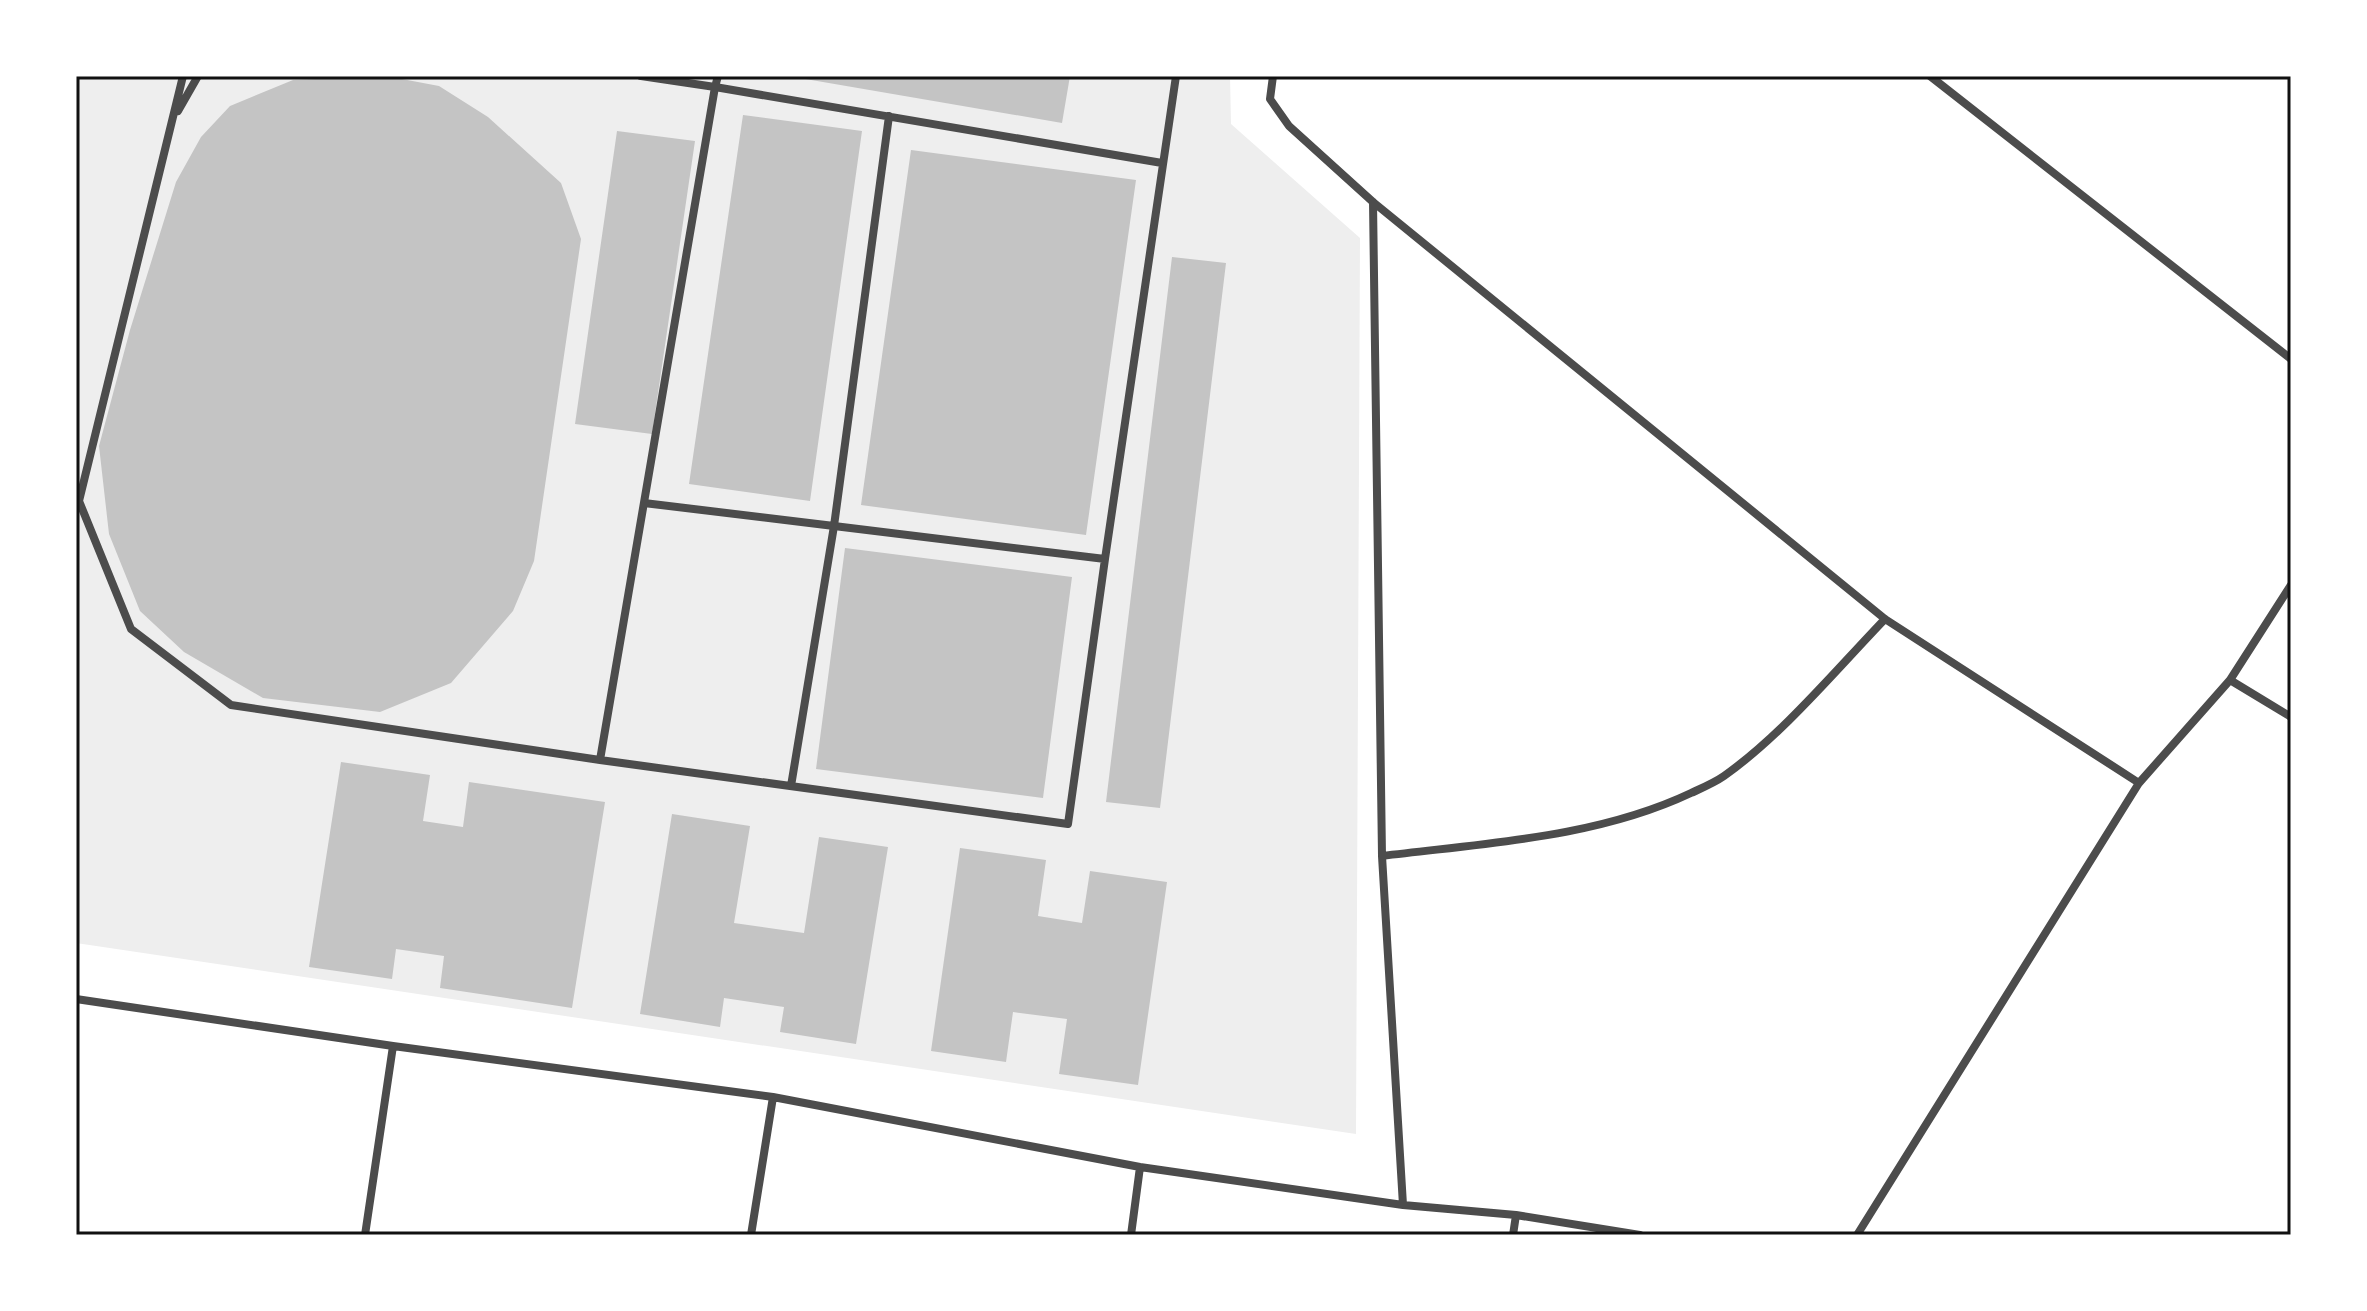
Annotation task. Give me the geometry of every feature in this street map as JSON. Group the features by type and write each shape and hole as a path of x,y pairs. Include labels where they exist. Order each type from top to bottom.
{"street":[{"path":"183,76 79,501 131,629 231,705 600,760 1068,824 1176,76"},
{"path":"173,118 198,76"},
{"path":"641,76 1162,163"},
{"path":"600,760 718,76"},
{"path":"1273,76 1270,99 1289,126 1373,202 1885,619 2139,783"},
{"path":"1930,76 2291,359"},
{"path":"791,786 834,526 889,116"},
{"path":"1373,202 1382,856 1403,1205"},
{"path":"644,503 1105,559"},
{"path":"1857,1235 2139,783 2230,680 2291,585"},
{"path":"1382,856 1553,834 1610,823 1663,806 1721,779 1756,751 1885,619"},
{"path":"2230,680 2291,717"},
{"path":"76,999 393,1046 773,1097 1140,1167 1403,1205 1516,1215 1640,1235"},
{"path":"365,1235 393,1046"},
{"path":"751,1235 773,1097"},
{"path":"1131,1235 1140,1167"},
{"path":"1513,1235 1516,1215"}],"shaded area":[{"path":"76,76 1230,76 1231,124 1360,238 1356,1134 76,943"}],"building":[{"path":"386,76 439,86 488,117 561,183 581,239 534,561 513,611 451,683 380,712 263,698 184,652 140,611 109,534 99,446 130,330 176,182 201,137 230,106 293,80"},
{"path":"788,76 1070,76 1062,123"},
{"path":"743,115 862,131 810,501 689,484"},
{"path":"617,131 695,141 652,434 575,424"},
{"path":"911,150 1136,180 1086,535 861,505"},
{"path":"1172,257 1226,263 1160,808 1106,802"},
{"path":"845,548 1072,577 1043,798 816,769"},
{"path":"341,762 430,775 423,821 463,827 469,782 605,802 572,1008 440,988 444,956 396,949 392,979 309,967"},
{"path":"672,814 750,826 734,923 804,933 819,837 888,847 856,1044 780,1032 784,1007 724,998 720,1027 640,1014"},
{"path":"960,848 1046,860 1038,916 1082,923 1090,871 1167,882 1138,1085 1059,1074 1067,1019 1013,1012 1006,1062 931,1051"}]}
